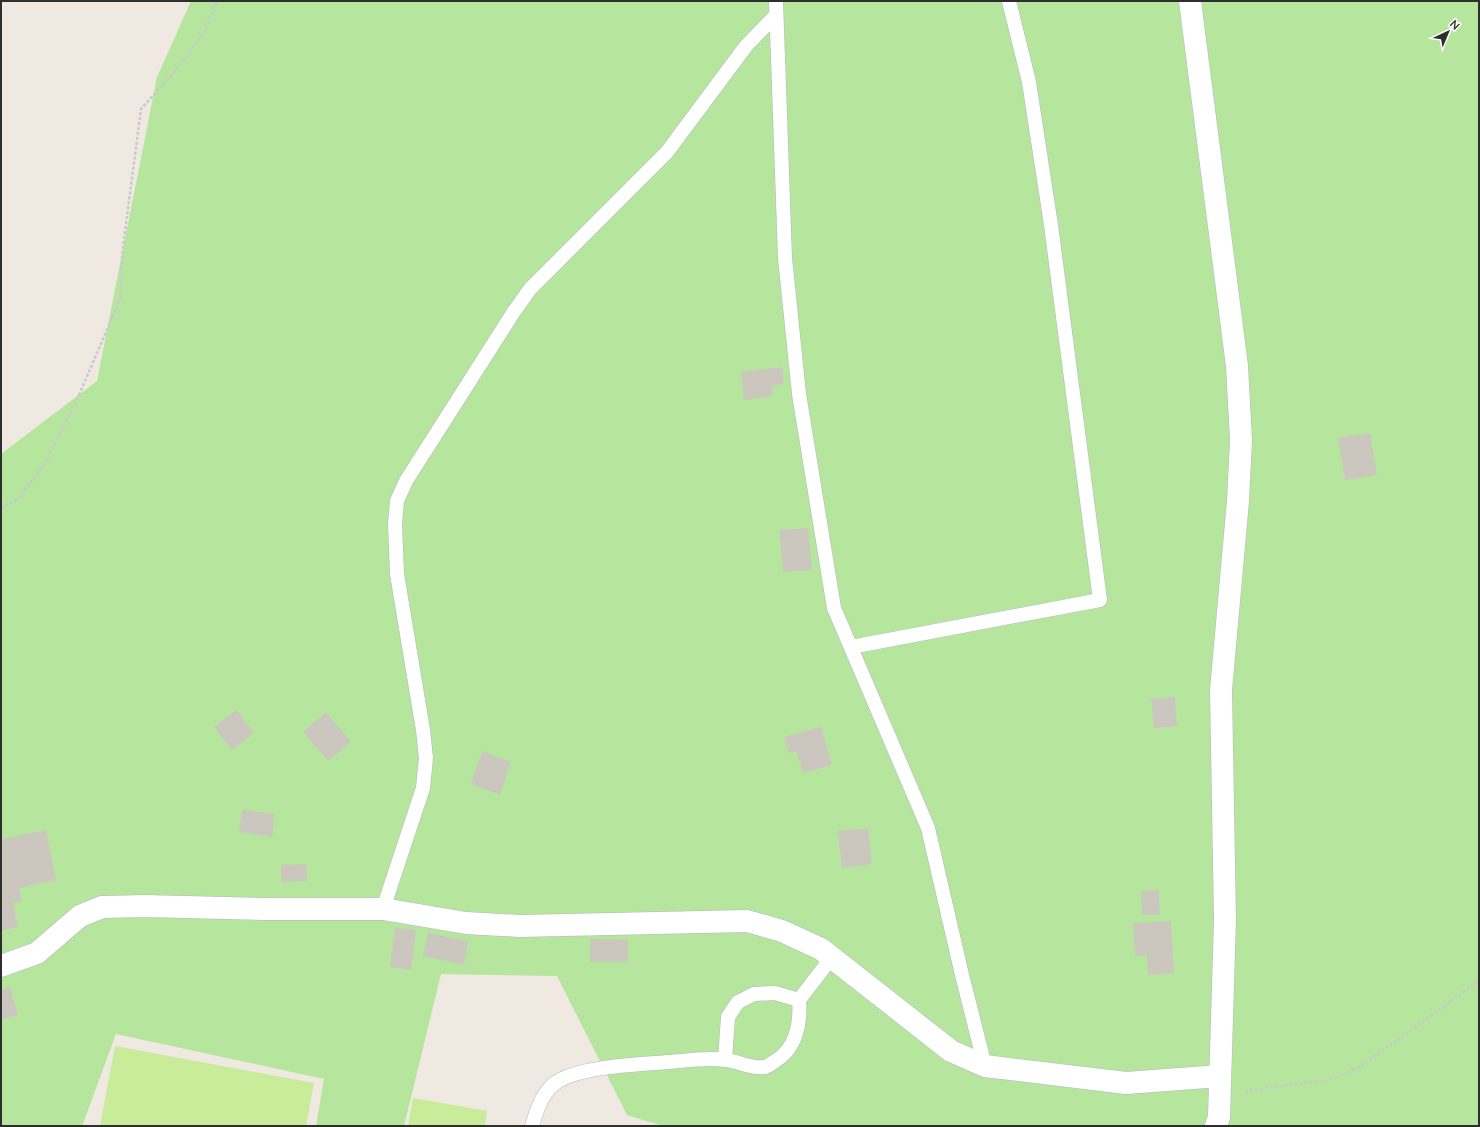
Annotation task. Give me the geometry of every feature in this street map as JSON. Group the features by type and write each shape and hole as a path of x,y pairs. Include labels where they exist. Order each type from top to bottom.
{"street":[{"path":"1190,1 1237,366 1241,440 1238,501 1221,690 1225,920 1220,1086 1216,1126"},
{"path":"1,966 37,953 80,916 102,908 144,906 265,909 383,909 466,923 520,926 747,921 782,931 821,949 951,1051 985,1066 1126,1083 1220,1086"}],"lane":[{"path":"776,1 785,258 799,394 834,608 928,828 985,1066"},
{"path":"851,647 1100,600 1051,225 1028,82 1009,1"},
{"path":"383,909 423,788 426,758 423,730 397,574 395,524 397,502 403,488 513,313 530,289 667,152 746,46 776,15"},
{"path":"532,1126 538,1107 547,1092 559,1081 575,1074 622,1066 692,1060 725,1060 765,1067 778,1060 789,1049 798,1032 800,1011 799,1000 832,957"},
{"path":"725,1060 728,1018 738,1002 754,994 775,993 799,1000"}],"path":[{"path":"1,508 18,499 45,463 79,395 121,297 122,255 141,109 176,70 203,34 217,1"},
{"path":"1220,1086 1333,1079 1361,1066 1479,981"}],"green space":[{"path":"191,1 1479,1 1479,1126 663,1126 627,1115 557,976 441,974 404,1126 316,1126 324,1079 116,1034 82,1126 1,1126 1,454 97,381 157,77"},
{"path":"115,1046 314,1083 306,1126 100,1126"},
{"path":"413,1098 487,1111 485,1126 408,1126"}],"building":[{"path":"782,367 784,384 772,386 773,396 744,400 741,372"},
{"path":"1370,433 1377,475 1345,480 1338,438"},
{"path":"808,528 812,570 783,572 779,530"},
{"path":"1175,697 1177,726 1154,728 1151,699"},
{"path":"236,710 254,733 232,750 214,727"},
{"path":"326,712 351,742 328,761 303,732"},
{"path":"821,727 832,765 803,773 796,751 789,753 784,737"},
{"path":"482,751 511,762 500,795 471,784"},
{"path":"242,810 275,814 272,837 239,832"},
{"path":"868,828 872,864 842,868 838,831"},
{"path":"46,830 56,880 19,888 22,901 13,903 18,927 1,931 1,839"},
{"path":"306,864 307,881 281,882 281,865"},
{"path":"1159,890 1160,915 1142,915 1141,891"},
{"path":"1171,921 1174,973 1148,975 1147,955 1135,956 1133,923"},
{"path":"395,928 416,930 411,970 390,967"},
{"path":"428,933 468,941 464,965 423,956"},
{"path":"590,939 628,940 628,962 590,962"},
{"path":"10,987 18,1015 1,1020 1,990"}]}
